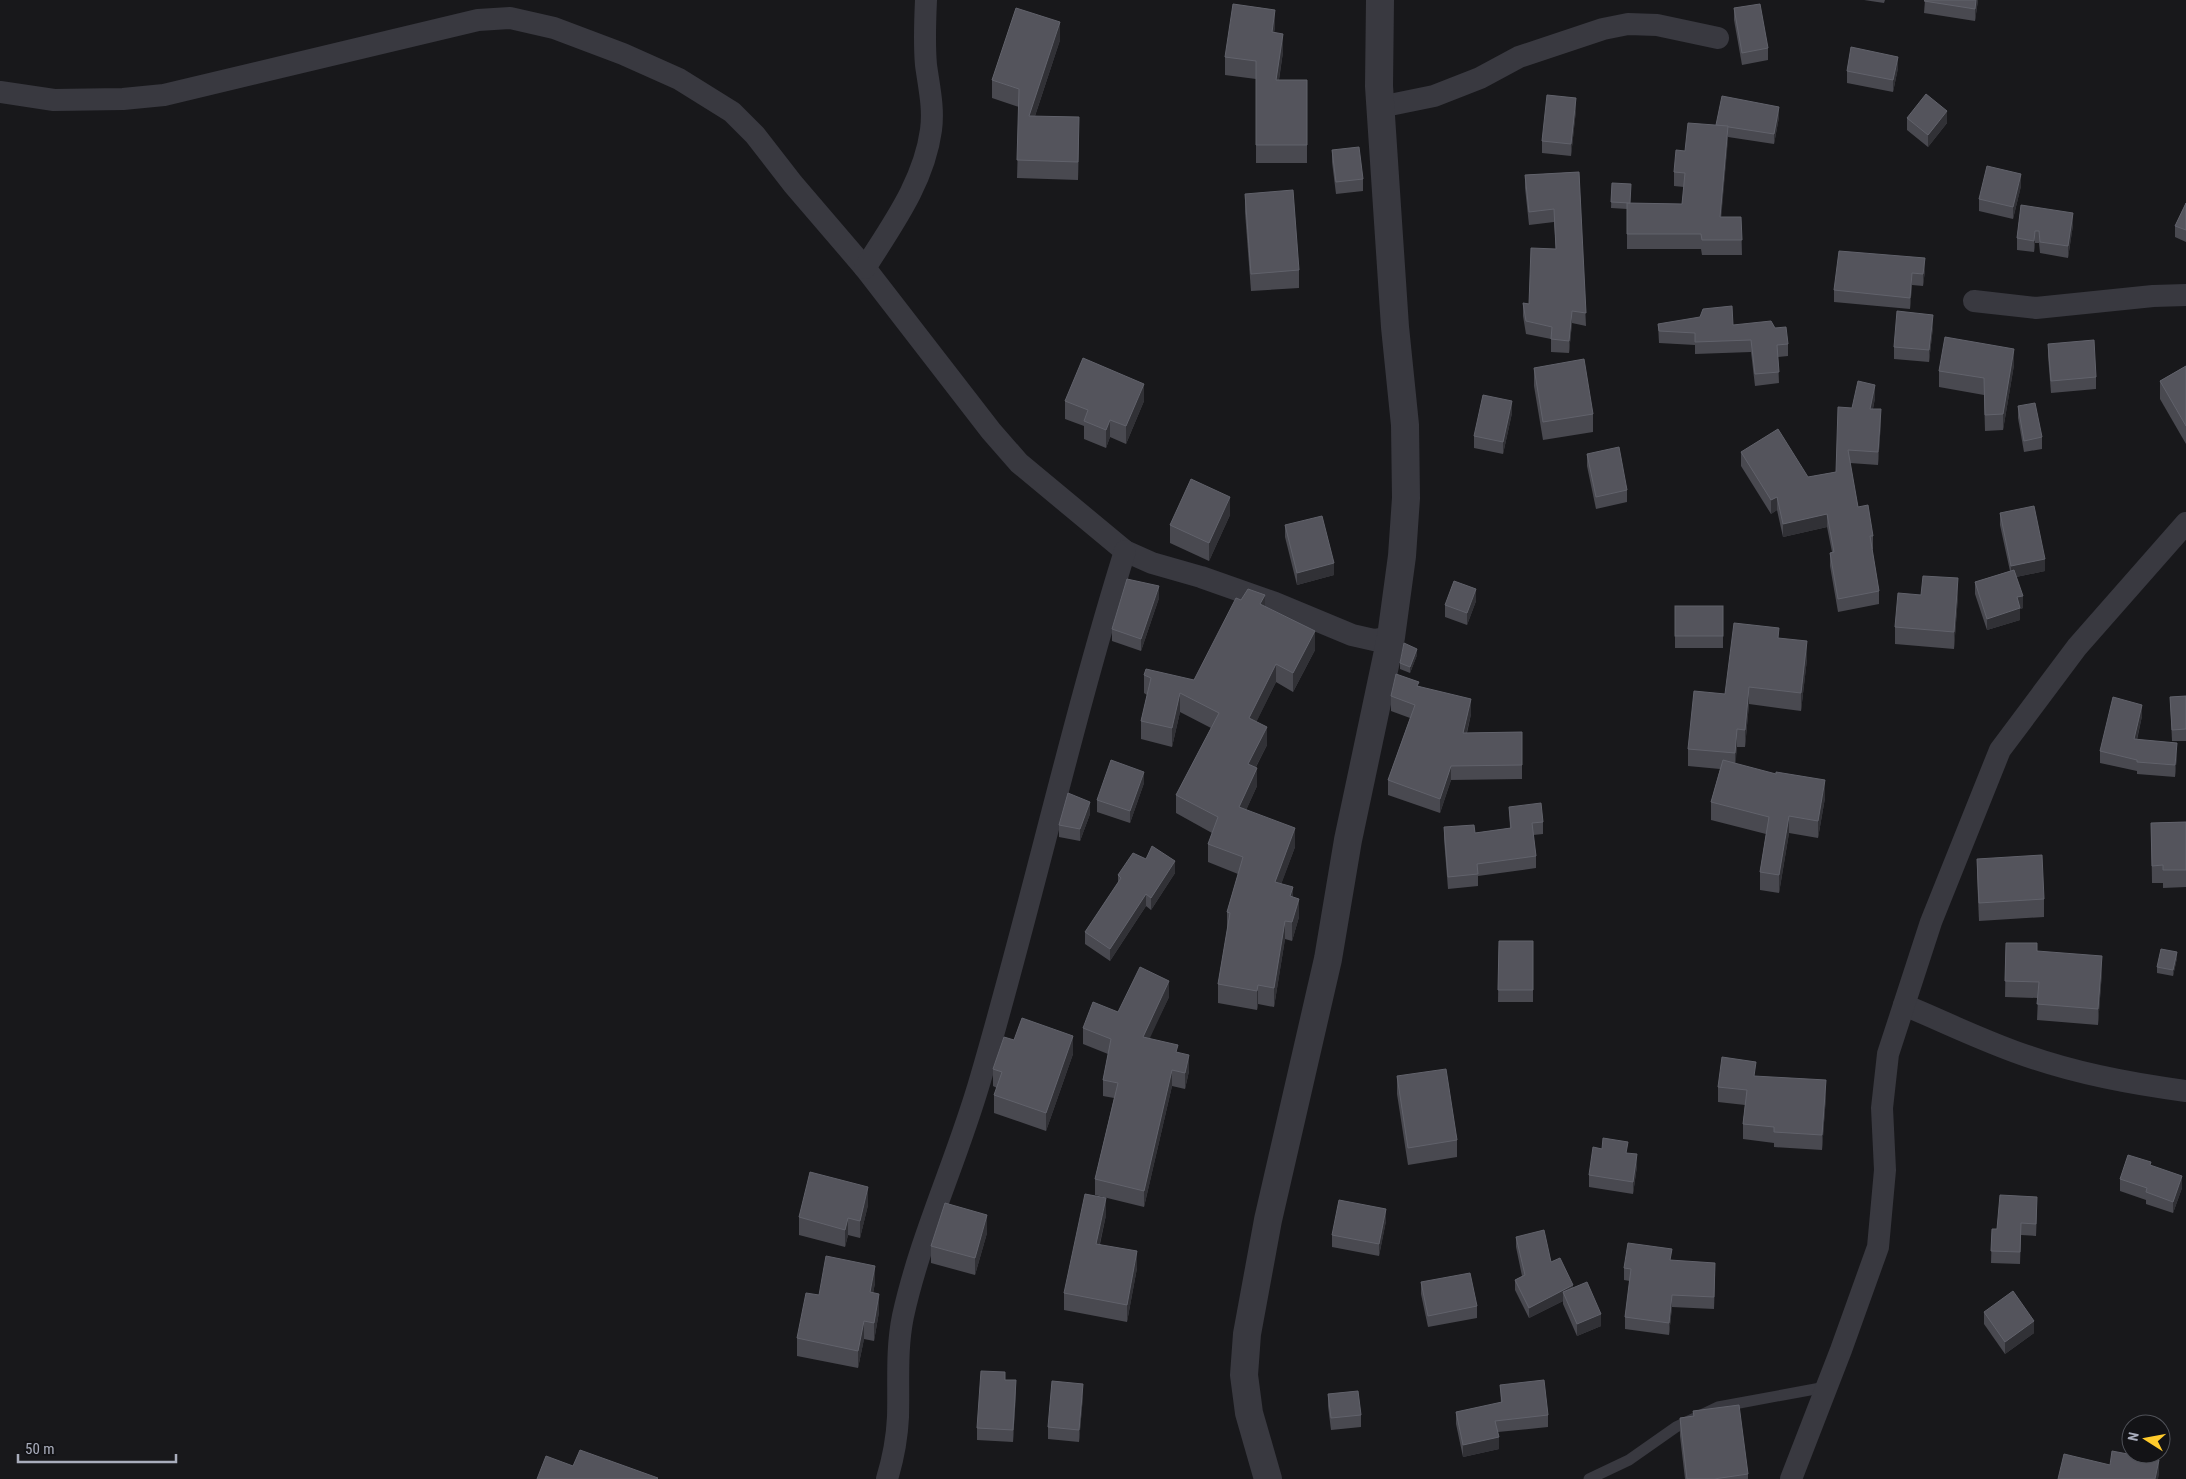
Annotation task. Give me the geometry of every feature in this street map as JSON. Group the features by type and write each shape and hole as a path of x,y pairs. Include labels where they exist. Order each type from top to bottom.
{"street":[{"path":"865,268 904,209 921,165 931,130 931,98 924,39 926,0"},
{"path":"1261,1472 1249,1414 1244,1375 1247,1334 1268,1220 1328,959 1348,840 1391,637 1402,556 1405,507 1405,425 1395,327 1380,107 1380,0"},
{"path":"0,92 54,100 123,99 164,95 478,20 510,18 554,28 623,54 679,79 732,112 755,135 793,184 865,268 990,432 1014,457 1125,551 1152,563 1201,577 1275,603 1352,635 1374,640 1391,637"},
{"path":"1380,107 1434,96 1480,78 1520,57 1603,29 1628,24 1658,24 1718,38"},
{"path":"1974,301 2036,308 2153,296 2186,295"},
{"path":"1791,1479 1878,1247 1885,1170 1882,1108 1888,1054 1931,922 2000,750 2077,647 2186,523"},
{"path":"886,1479 894,1454 897,1427 898,1357 903,1318 937,1204 980,1080 1044,849 1074,725 1125,551"},
{"path":"1904,1005 2026,1056 2090,1074 2144,1086 2186,1091"}],"lane":[{"path":"1589,1479 1630,1460 1676,1427 1718,1407 1826,1387"}],"building":[{"path":"1925,0 1976,0 1975,9"},
{"path":"1233,4 1275,10 1272,32 1283,34 1276,80 1307,80 1307,145 1256,145 1256,61 1225,57"},
{"path":"1760,4 1768,48 1742,53 1734,8"},
{"path":"1016,8 1060,22 1029,116 1079,117 1078,162 1017,160 1019,89 992,80"},
{"path":"1851,47 1898,57 1893,80 1847,71"},
{"path":"1926,94 1947,111 1928,135 1907,118"},
{"path":"1547,95 1576,98 1571,144 1542,141"},
{"path":"1722,96 1779,107 1774,134 1716,125"},
{"path":"1688,123 1728,126 1720,217 1741,217 1742,240 1702,240 1701,234 1627,234 1627,203 1682,204 1685,173 1674,172 1676,150 1685,151"},
{"path":"1359,147 1363,179 1336,182 1332,150"},
{"path":"1987,166 2021,174 2013,207 1979,199"},
{"path":"1579,172 1586,313 1572,311 1569,341 1551,339 1552,327 1526,321 1523,303 1529,304 1531,248 1556,249 1554,209 1529,212 1525,175"},
{"path":"1612,183 1631,184 1630,203 1611,202"},
{"path":"1293,190 1299,270 1251,274 1245,194"},
{"path":"2186,203 2186,230 2175,226"},
{"path":"2021,205 2073,213 2068,246 2040,242 2039,231 2035,231 2034,241 2017,238"},
{"path":"1839,251 1925,258 1923,274 1912,273 1910,298 1834,290"},
{"path":"1732,306 1733,325 1771,321 1775,328 1786,327 1788,344 1777,345 1779,372 1755,374 1751,340 1695,342 1695,333 1659,331 1658,324 1700,317 1703,309"},
{"path":"1897,311 1933,315 1929,350 1894,347"},
{"path":"1945,337 2014,349 2003,414 1985,415 1984,378 1939,371"},
{"path":"2094,340 2096,377 2051,381 2048,344"},
{"path":"1083,358 1144,384 1126,426 1110,420 1106,430 1084,421 1088,410 1065,401"},
{"path":"1584,359 1593,414 1543,422 1534,368"},
{"path":"2186,366 2186,426 2160,381"},
{"path":"1858,381 1875,385 1870,409 1881,409 1878,452 1848,450 1858,507 1868,505 1873,536 1870,536 1879,591 1838,599 1830,553 1834,552 1827,514 1783,524 1777,497 1771,500 1741,452 1778,429 1808,477 1836,472 1838,407 1852,408"},
{"path":"1483,395 1512,401 1503,442 1474,436"},
{"path":"2035,403 2042,437 2024,441 2018,406"},
{"path":"1619,447 1627,490 1596,497 1587,454"},
{"path":"1191,479 1230,497 1209,543 1170,525"},
{"path":"2034,506 2045,559 2011,566 2000,513"},
{"path":"1322,516 1334,563 1297,573 1285,525"},
{"path":"2014,570 2023,596 2017,597 2020,608 1987,619 1975,582"},
{"path":"1923,576 1958,578 1954,632 1895,627 1898,593 1921,595"},
{"path":"1127,579 1159,586 1141,639 1112,629"},
{"path":"1454,581 1476,589 1467,613 1445,605"},
{"path":"1248,589 1265,595 1260,604 1315,631 1293,673 1276,664 1249,718 1267,727 1248,764 1257,768 1239,807 1295,828 1275,882 1293,887 1290,896 1299,899 1292,922 1285,921 1274,988 1258,985 1257,991 1218,984 1230,913 1227,912 1243,857 1208,844 1218,817 1176,795 1219,713 1180,693 1172,728 1141,721 1151,678 1144,675 1146,669 1194,680 1236,598 1241,600"},
{"path":"1675,606 1723,606 1723,636 1675,636"},
{"path":"1734,623 1779,628 1778,638 1807,641 1801,693 1749,687 1745,730 1737,729 1735,753 1688,749 1694,691 1725,694"},
{"path":"1404,643 1417,649 1410,667 1400,663"},
{"path":"1396,674 1419,682 1417,686 1471,699 1463,733 1522,732 1522,765 1451,766 1440,799 1388,780 1415,705 1391,696"},
{"path":"2186,696 2186,729 2172,730 2170,697"},
{"path":"2113,697 2142,705 2134,739 2177,743 2175,765 2137,762 2137,760 2100,751"},
{"path":"1111,760 1144,772 1130,811 1097,800"},
{"path":"1723,760 1776,774 1776,772 1825,780 1818,821 1789,816 1779,875 1760,872 1769,817 1711,802"},
{"path":"1068,793 1090,802 1080,829 1059,825"},
{"path":"1541,803 1543,822 1532,823 1536,856 1477,864 1478,874 1448,877 1444,827 1474,825 1475,833 1511,828 1509,807"},
{"path":"2186,822 2186,870 2163,870 2163,865 2152,866 2151,823"},
{"path":"1152,846 1175,861 1151,898 1146,894 1110,949 1085,932 1121,878 1118,875 1133,853 1146,859"},
{"path":"2042,855 2044,899 1979,903 1977,859"},
{"path":"1499,941 1533,941 1533,990 1498,990"},
{"path":"2006,943 2037,943 2037,951 2102,956 2098,1009 2037,1004 2039,982 2005,981"},
{"path":"2161,949 2177,952 2173,970 2157,967"},
{"path":"1140,967 1169,981 1143,1037 1178,1045 1176,1052 1189,1055 1185,1073 1172,1070 1144,1191 1095,1179 1118,1083 1103,1080 1111,1039 1083,1028 1093,1002 1118,1012"},
{"path":"1022,1018 1073,1036 1046,1113 994,1095 1002,1072 993,1069 1004,1037 1014,1040"},
{"path":"1722,1057 1756,1062 1754,1076 1826,1080 1822,1135 1774,1132 1774,1127 1743,1124 1747,1090 1718,1087"},
{"path":"1446,1069 1457,1140 1408,1148 1397,1076"},
{"path":"1603,1138 1628,1142 1626,1153 1637,1154 1633,1182 1589,1175 1593,1147 1602,1149"},
{"path":"2128,1155 2151,1162 2150,1165 2182,1176 2173,1202 2146,1192 2147,1188 2120,1179"},
{"path":"810,1172 868,1187 860,1221 848,1218 845,1230 799,1217"},
{"path":"1085,1194 1106,1198 1096,1244 1137,1251 1127,1305 1064,1293"},
{"path":"2000,1195 2037,1197 2036,1224 2021,1223 2020,1252 1991,1251 1992,1229 1997,1229"},
{"path":"1339,1200 1386,1209 1379,1244 1332,1235"},
{"path":"945,1203 987,1215 975,1258 931,1246"},
{"path":"1544,1230 1551,1262 1560,1258 1573,1285 1529,1308 1515,1280 1525,1275 1516,1237"},
{"path":"1628,1243 1672,1249 1670,1260 1715,1263 1714,1297 1672,1295 1669,1323 1625,1317 1631,1269 1624,1268"},
{"path":"826,1256 875,1266 870,1292 879,1294 874,1323 864,1321 858,1351 797,1338 806,1293 819,1295"},
{"path":"1470,1273 1477,1306 1428,1316 1421,1282"},
{"path":"1587,1282 1601,1314 1577,1324 1563,1292"},
{"path":"2013,1291 2034,1321 2005,1342 1984,1312"},
{"path":"981,1371 1005,1372 1005,1380 1016,1380 1013,1430 977,1428"},
{"path":"1544,1380 1548,1415 1495,1421 1499,1437 1463,1445 1456,1412 1502,1402 1500,1385"},
{"path":"1052,1381 1083,1384 1079,1430 1048,1427"},
{"path":"1358,1391 1361,1415 1331,1418 1328,1394"},
{"path":"1739,1405 1748,1474 1714,1479 1687,1479 1680,1418 1694,1416 1693,1411"},
{"path":"580,1450 658,1478 537,1479 546,1456 573,1466"},
{"path":"2112,1451 2121,1453 2121,1464 2158,1464 2155,1479 2058,1479 2064,1454 2110,1465"}]}
